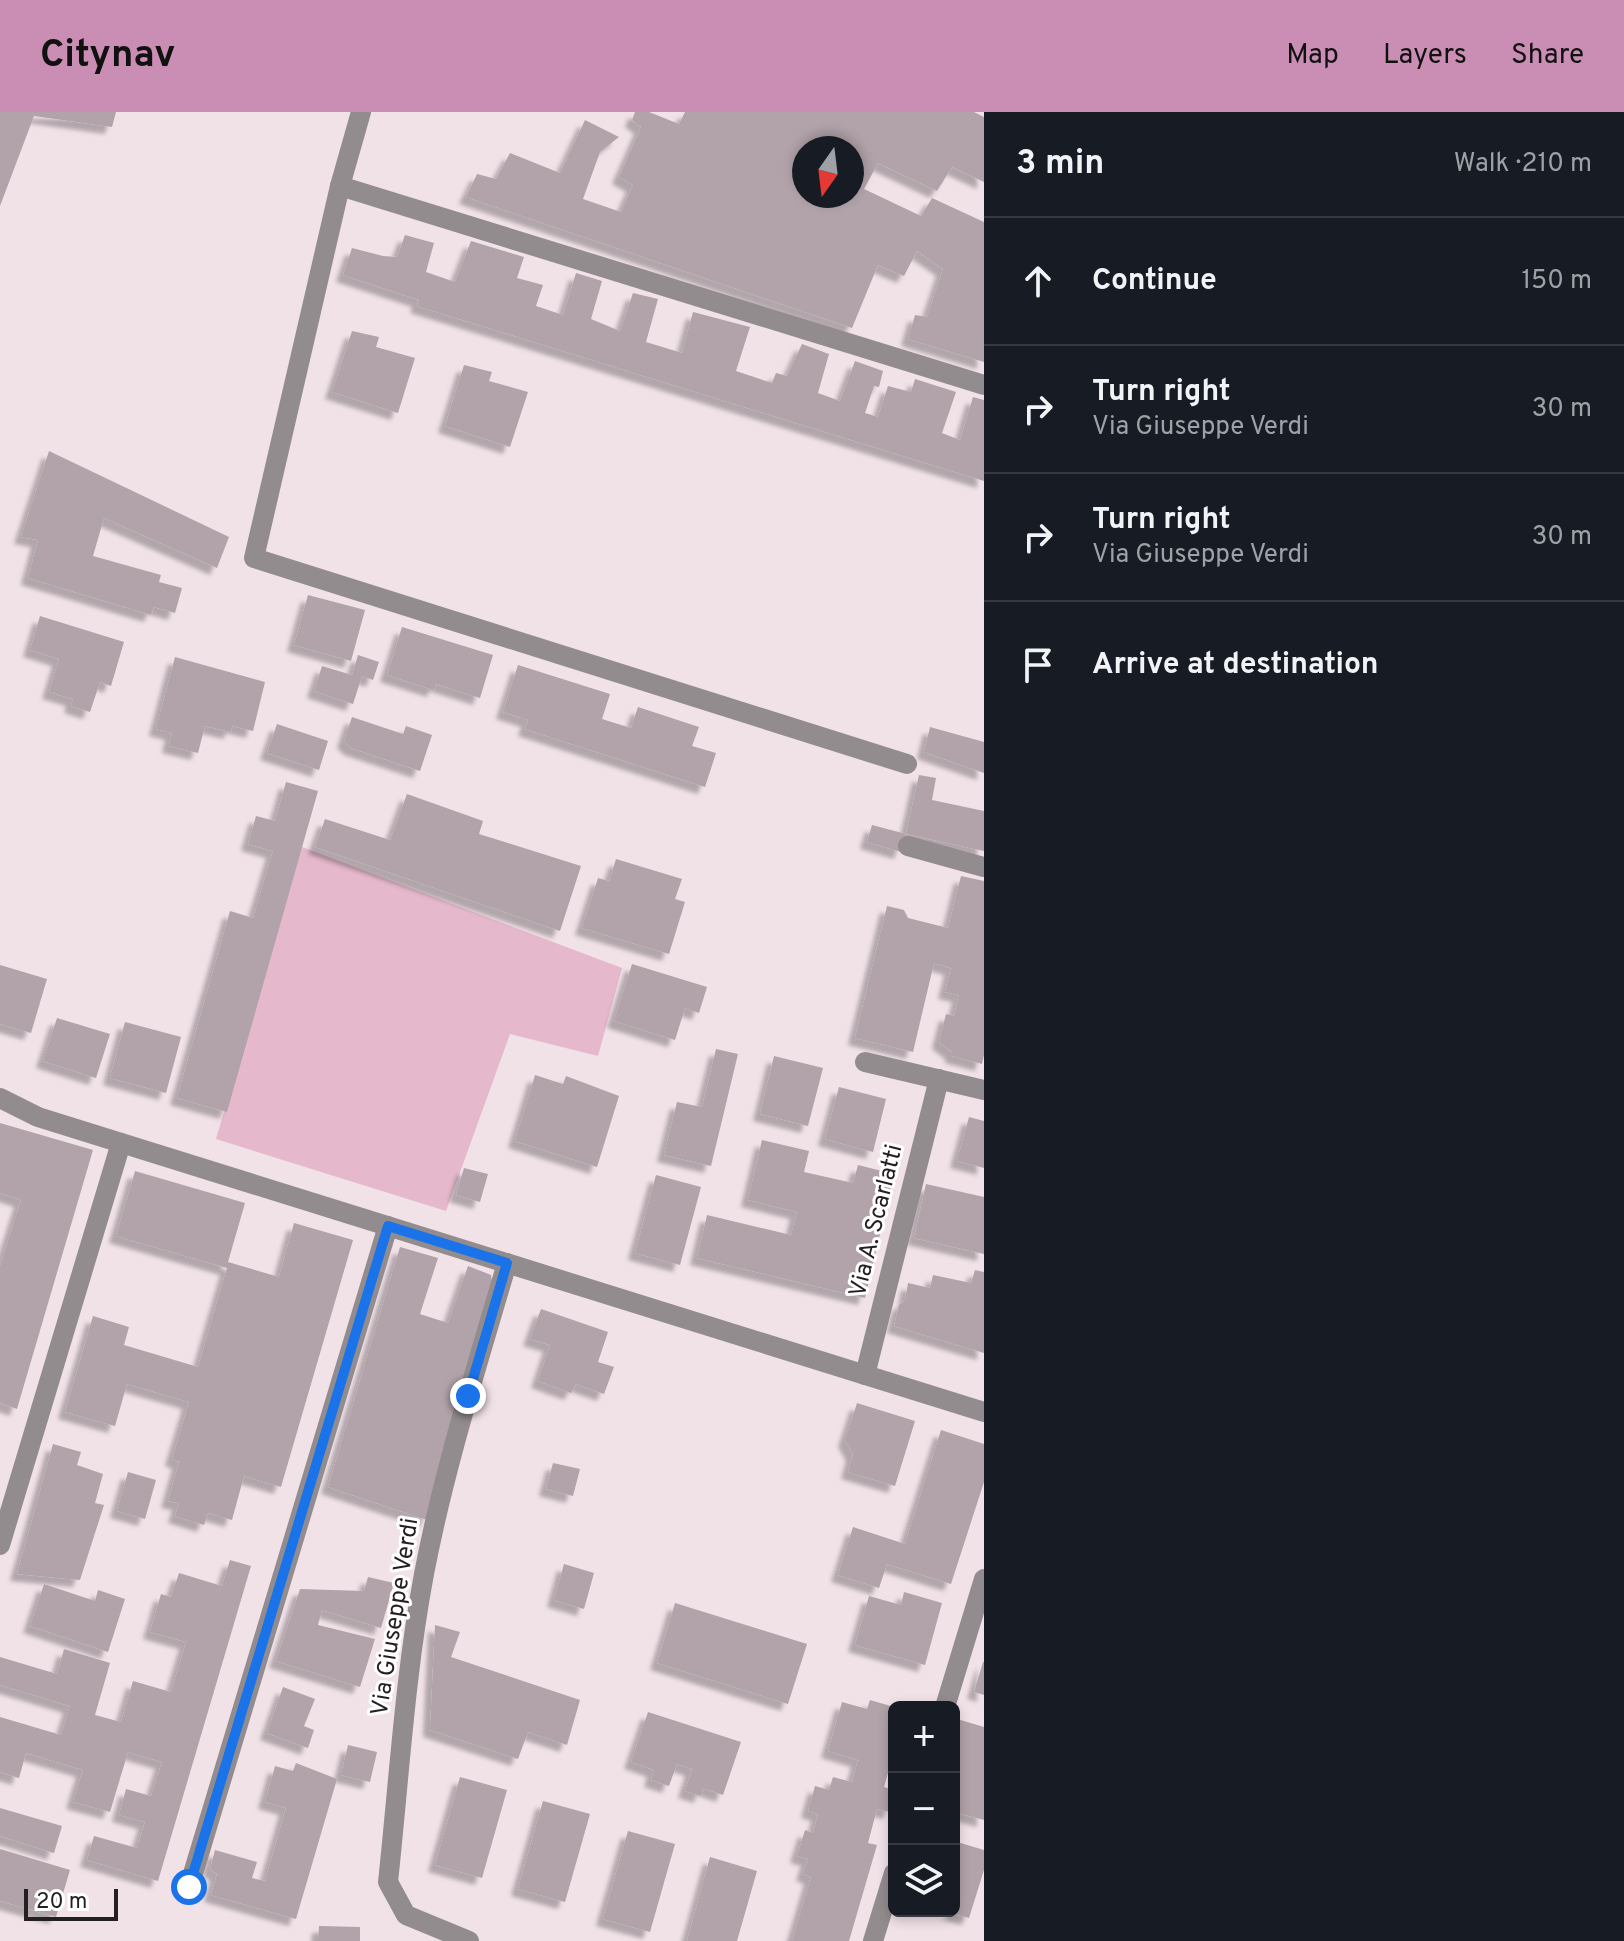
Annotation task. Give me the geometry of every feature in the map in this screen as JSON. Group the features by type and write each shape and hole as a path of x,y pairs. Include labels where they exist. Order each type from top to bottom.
{"street":[{"path":"361,112 340,186 254,558 907,764"},
{"path":"340,186 984,385"},
{"path":"908,846 984,867"},
{"path":"865,1062 984,1090"},
{"name":"Via A. Scarlatti","path":"865,1375 939,1079"},
{"path":"0,1098 38,1117 984,1412"},
{"path":"0,1545 121,1143"},
{"path":"189,1887 388,1226"},
{"name":"Via Giuseppe Verdi","path":"466,1940 406,1915 388,1882 413,1647 424,1574 468,1396 507,1263"},
{"path":"947,1701 984,1579"},
{"path":"873,1941 888,1892"}],"shaded area":[{"path":"302,847 622,968 598,1056 510,1034 446,1211 216,1139"}],"building":[{"path":"0,112 116,112 112,127 34,116 0,206"},
{"path":"635,112 649,112 679,124 685,112 974,112 984,117 984,182 952,167 937,191 878,163 864,189 921,216 932,198 984,222 984,362 908,339 915,315 927,317 943,269 917,251 904,276 878,265 852,328 466,197 477,174 496,179 510,153 560,173 585,120 619,137 600,152 583,199 621,212 633,185 619,177 641,127 632,120"},
{"path":"405,235 434,243 426,272 455,282 471,241 524,257 517,278 543,285 536,306 563,315 576,273 602,281 591,319 620,331 633,293 658,299 646,342 682,353 693,312 750,327 736,371 772,383 776,373 787,376 802,344 829,354 818,393 840,401 855,361 883,371 879,387 874,386 865,413 878,417 888,386 911,392 915,379 956,392 942,433 960,440 973,397 984,400 984,481 417,306 419,300 343,275 352,248 397,257"},
{"path":"352,331 379,337 376,347 415,358 398,413 332,392"},
{"path":"464,365 492,372 489,381 528,392 510,447 445,426"},
{"path":"49,451 229,537 217,568 104,518 93,556 161,575 159,582 182,588 175,613 154,607 151,615 28,578 38,540 21,537"},
{"path":"308,595 365,610 351,661 294,645"},
{"path":"40,616 124,642 111,686 100,682 90,712 71,706 73,699 49,692 59,659 30,650"},
{"path":"402,627 493,655 480,698 436,684 434,690 387,675"},
{"path":"358,655 379,662 373,680 362,676 353,704 314,691 322,666 352,675"},
{"path":"175,657 265,682 253,731 232,726 231,732 205,726 198,753 169,746 172,733 156,729"},
{"path":"518,665 610,694 602,719 631,728 638,707 699,727 692,746 716,753 705,787 525,729 528,720 503,712"},
{"path":"352,717 403,734 406,726 432,735 420,771 351,748 344,741"},
{"path":"277,724 328,741 319,770 267,753"},
{"path":"930,727 984,742 984,773 924,752"},
{"path":"919,775 936,778 932,800 984,811 984,851 906,834"},
{"path":"286,782 318,791 227,1112 177,1098 230,911 253,918 273,851 248,844 256,816 275,821"},
{"path":"407,794 483,821 479,834 581,866 560,931 315,847 325,819 390,840"},
{"path":"872,825 906,834 901,852 867,842"},
{"path":"616,859 682,879 675,899 685,902 669,954 582,928 598,878 609,881"},
{"path":"961,876 984,881 982,1064 952,1056 952,1052 939,1042 946,1014 954,1016 959,995 945,992 951,968 934,963 913,1052 855,1038 887,906 904,910 908,918 948,928"},
{"path":"632,964 707,987 699,1013 685,1008 675,1040 614,1021"},
{"path":"0,965 47,979 31,1033 0,1024"},
{"path":"57,1018 110,1034 96,1078 43,1061"},
{"path":"125,1022 181,1037 166,1093 110,1078"},
{"path":"716,1049 738,1054 711,1166 664,1155 677,1102 702,1107"},
{"path":"774,1056 823,1068 808,1126 760,1114"},
{"path":"535,1075 563,1084 566,1076 619,1096 597,1167 515,1141"},
{"path":"839,1087 886,1099 873,1152 825,1139"},
{"path":"969,1117 984,1121 984,1168 957,1161"},
{"path":"0,1123 93,1150 17,1409 0,1403 0,1266 21,1200 0,1193"},
{"path":"762,1140 809,1151 804,1172 853,1183 858,1165 894,1174 865,1298 697,1258 707,1215 791,1235 797,1212 748,1200"},
{"path":"464,1168 488,1174 480,1202 456,1195"},
{"path":"135,1171 245,1203 228,1262 279,1277 294,1223 353,1240 281,1487 244,1476 232,1520 208,1513 204,1525 175,1516 179,1503 168,1501 179,1462 172,1459 189,1402 127,1384 115,1426 65,1412 93,1316 129,1327 124,1345 198,1367 227,1268 116,1236"},
{"path":"656,1175 701,1187 680,1265 635,1253"},
{"path":"926,1184 984,1197 984,1254 914,1238"},
{"path":"400,1247 438,1258 420,1314 448,1323 468,1266 491,1275 493,1289 427,1520 328,1487"},
{"path":"975,1270 984,1272 984,1353 894,1326 899,1305 905,1301 908,1283 930,1288 933,1275 971,1283"},
{"path":"541,1309 608,1332 598,1362 614,1367 604,1394 576,1384 571,1393 538,1381 550,1345 530,1339"},
{"path":"857,1403 915,1421 895,1486 848,1472 853,1454 845,1440"},
{"path":"941,1430 984,1444 984,1482 951,1584 887,1564 879,1588 838,1575 853,1527 905,1544"},
{"path":"53,1444 81,1452 77,1465 103,1474 95,1503 104,1505 80,1580 17,1574"},
{"path":"553,1463 580,1469 573,1496 546,1489"},
{"path":"128,1472 156,1480 145,1519 117,1511"},
{"path":"230,1560 251,1566 158,1881 87,1860 94,1836 137,1848 145,1822 119,1815 126,1789 151,1796 162,1762 128,1752 110,1812 73,1802 83,1770 26,1753 19,1778 0,1772 0,1717 61,1735 70,1706 0,1685 0,1657 57,1674 64,1649 110,1663 95,1715 121,1722 133,1681 171,1692 186,1642 150,1632 161,1594 171,1597 179,1573 222,1586"},
{"path":"564,1564 594,1573 584,1609 554,1600"},
{"path":"368,1577 394,1583 381,1628 322,1610 318,1625 375,1639 360,1687 276,1661 300,1589 364,1591"},
{"path":"44,1584 95,1601 98,1590 125,1599 108,1652 30,1626"},
{"path":"904,1592 942,1603 925,1665 855,1645 869,1596 901,1605"},
{"path":"675,1603 807,1644 788,1704 657,1663"},
{"path":"435,1625 460,1632 451,1657 580,1700 567,1745 528,1732 518,1759 430,1730"},
{"path":"984,1662 984,1695 974,1692"},
{"path":"283,1687 315,1699 304,1726 314,1730 308,1748 267,1733"},
{"path":"870,1700 888,1705 888,1773 884,1787 888,1788 888,1812 877,1809 868,1843 877,1845 849,1941 792,1941 811,1877 803,1874 808,1859 797,1856 805,1830 813,1833 818,1814 808,1811 815,1786 829,1790 833,1777 852,1782 858,1760 828,1751 842,1702 867,1709"},
{"path":"648,1712 741,1742 723,1795 703,1788 701,1796 685,1791 692,1769 677,1764 669,1786 651,1780 654,1770 631,1762"},
{"path":"960,1720 984,1727 984,1820 960,1814"},
{"path":"348,1745 377,1752 370,1782 341,1775"},
{"path":"296,1763 337,1779 296,1919 211,1895 217,1874 210,1869 215,1850 257,1862 252,1878 265,1881 286,1808 265,1802 275,1766 293,1771"},
{"path":"460,1777 507,1790 482,1878 435,1865"},
{"path":"543,1801 590,1814 565,1902 518,1889"},
{"path":"0,1808 62,1826 54,1853 0,1836"},
{"path":"628,1831 675,1844 650,1932 603,1919"},
{"path":"960,1843 984,1850 984,1870 969,1918 960,1916"},
{"path":"0,1849 70,1870 56,1917 0,1901"},
{"path":"710,1857 757,1871 737,1941 687,1941"},
{"path":"319,1926 360,1927 360,1941 318,1941"}],"route":[{"path":"189,1887 388,1226 507,1263 468,1396"}]}
